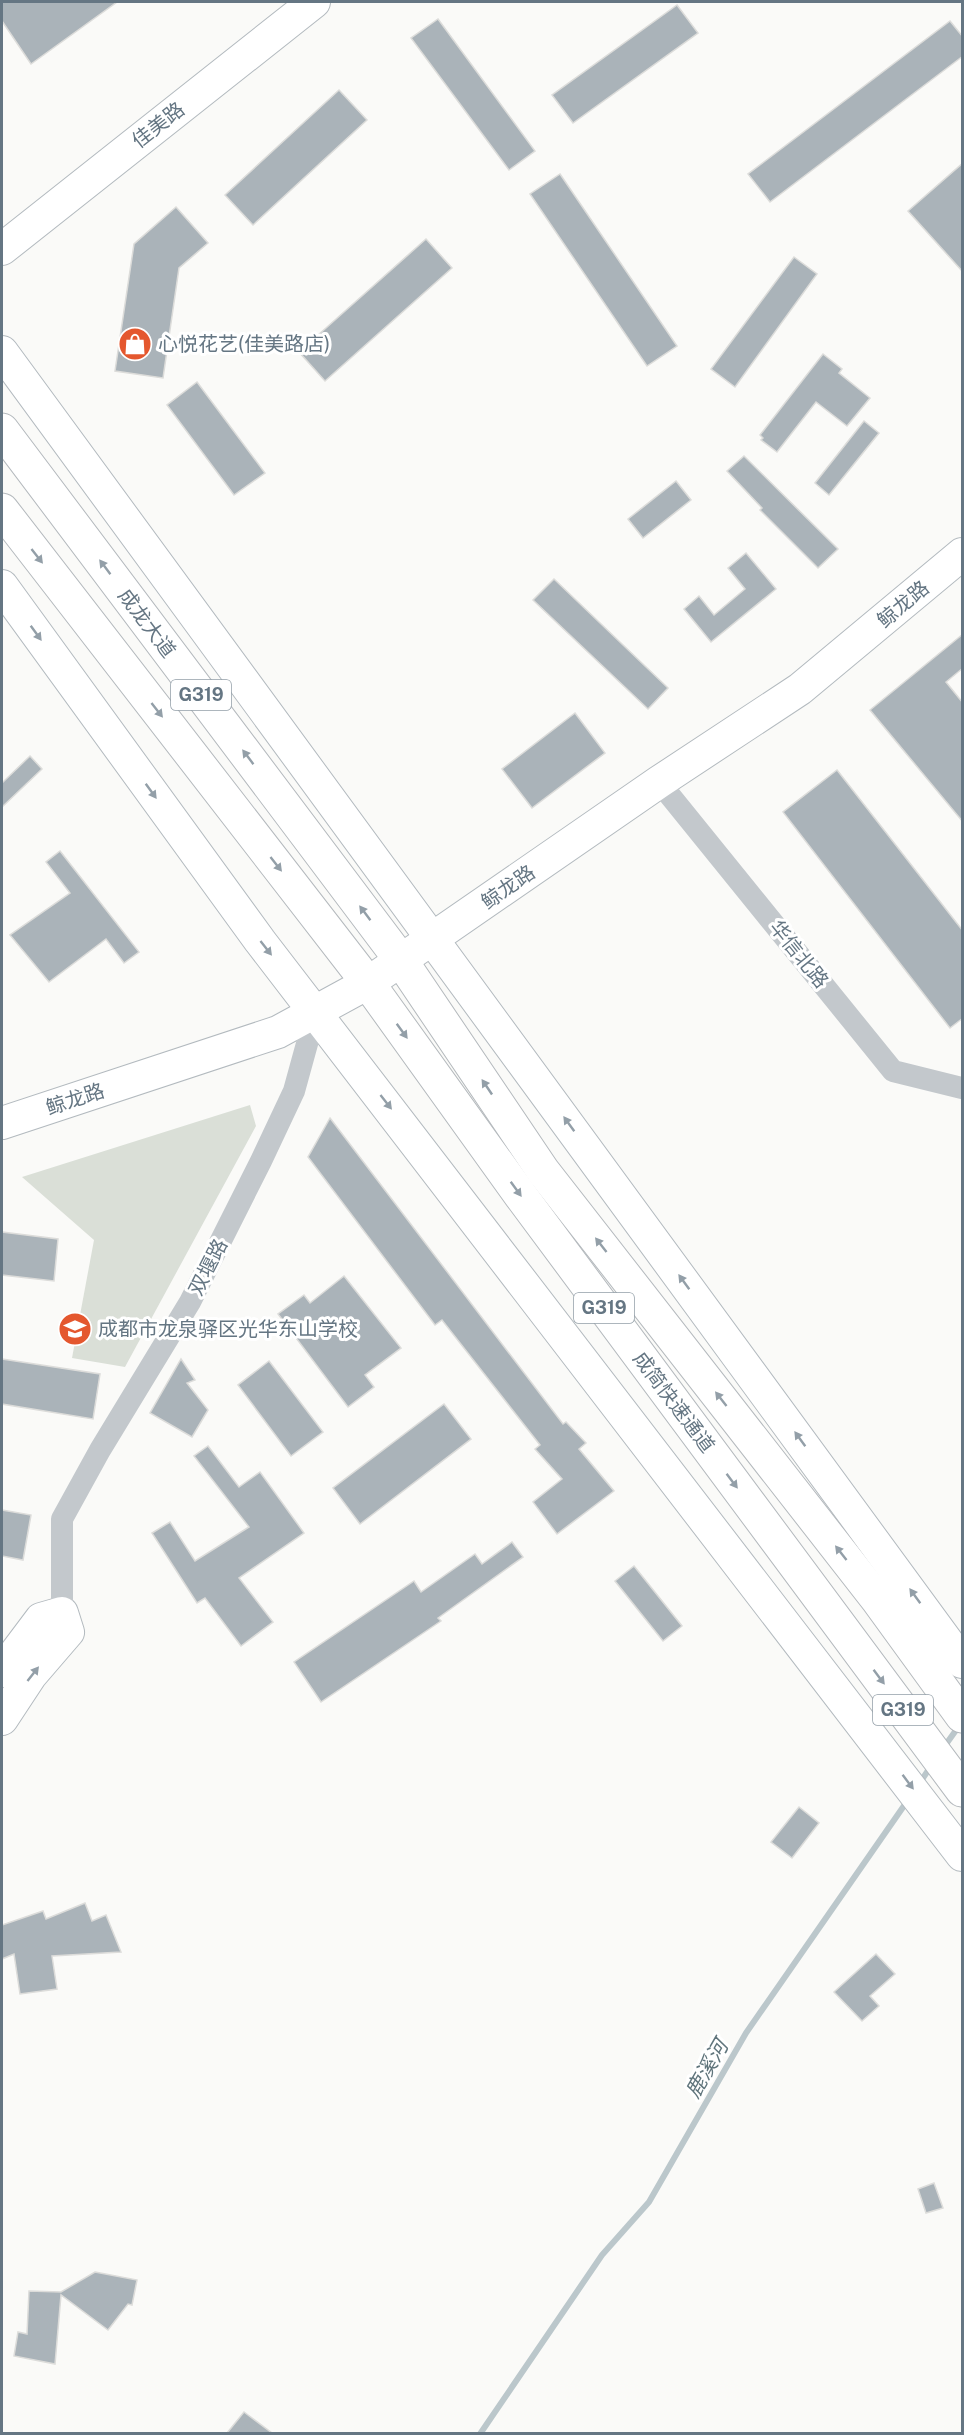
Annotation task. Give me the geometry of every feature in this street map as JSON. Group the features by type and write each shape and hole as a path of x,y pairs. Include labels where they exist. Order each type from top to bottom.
{"highway":[{"name":"成龙大道","path":"2,430 400,959"},
{"name":"G319","path":"2,510 368,983"},
{"name":"成简快速通道","path":"400,959 543,1171 877,1599 963,1716"},
{"name":"成简快速通道","path":"368,983 521,1196 963,1790"}],"street":[{"name":"佳美路","path":"2,249 315,2"},
{"path":"2,352 956,1653"},
{"name":"鲸龙路","path":"2,1123 278,1032 368,983 659,782 800,689 963,554"},
{"path":"2,586 260,941 963,1855"},
{"name":"华信北路","path":"659,782 894,1071 963,1088"},
{"name":"双堰路","path":"62,1613 62,1519 100,1450 190,1302 256,1172 294,1091 316,1011"},
{"path":"2,1671 41,1619 62,1613 68,1632 31,1675 2,1719"}],"shaded area":[{"path":"250,1105 256,1126 125,1367 72,1358 94,1240 22,1177"}],"building":[{"path":"2,2 117,2 31,64 2,21"},
{"path":"677,5 698,33 573,123 552,95"},
{"path":"438,19 535,151 509,170 411,38"},
{"path":"950,21 963,37 963,56 770,202 748,174"},
{"path":"339,90 367,120 253,225 225,195"},
{"path":"963,163 963,272 908,211"},
{"path":"560,174 677,346 647,366 530,194"},
{"path":"176,207 208,243 179,268 163,378 115,371 134,244"},
{"path":"426,239 452,268 325,381 299,352"},
{"path":"794,257 817,274 735,387 711,369"},
{"path":"823,354 842,369 839,373 870,398 847,426 816,402 777,452 761,440 763,438 760,435"},
{"path":"197,382 265,473 234,495 167,405"},
{"path":"864,421 879,433 829,495 815,483"},
{"path":"744,456 838,549 818,568 760,510 762,508 727,471"},
{"path":"676,481 691,500 643,538 628,519"},
{"path":"746,553 776,589 711,642 684,609 699,596 714,615 745,589 728,568"},
{"path":"554,579 668,688 648,709 533,600"},
{"path":"963,634 963,668 946,682 963,703 963,822 870,710"},
{"path":"575,713 605,753 532,808 502,769"},
{"path":"30,756 42,769 2,807 2,783"},
{"path":"837,770 963,931 963,1018 950,1028 783,812"},
{"path":"60,851 139,952 124,963 106,939 49,982 10,935 70,893 46,862"},
{"path":"330,1118 563,1424 566,1422 586,1443 579,1449 614,1491 557,1534 533,1502 562,1479 535,1449 540,1445 442,1320 435,1325 308,1157"},
{"path":"2,1232 58,1239 54,1281 2,1275"},
{"path":"344,1276 401,1348 365,1375 374,1387 348,1407 278,1314 304,1295 310,1303"},
{"path":"2,1359 100,1374 93,1419 2,1404"},
{"path":"181,1359 195,1380 187,1383 208,1410 192,1437 150,1413"},
{"path":"269,1361 323,1432 291,1456 238,1385"},
{"path":"444,1404 471,1439 360,1524 333,1488"},
{"path":"208,1446 239,1487 260,1472 304,1533 239,1578 273,1622 241,1646 205,1598 197,1603 152,1533 170,1522 195,1561 249,1527 194,1456"},
{"path":"2,1510 31,1515 23,1560 2,1556"},
{"path":"512,1542 523,1557 438,1618 441,1621 321,1702 294,1662 414,1581 421,1592 475,1554 482,1564"},
{"path":"634,1566 682,1626 663,1641 615,1581"},
{"path":"799,1807 819,1823 792,1858 771,1842"},
{"path":"85,1903 92,1921 106,1915 121,1952 52,1956 57,1989 20,1994 14,1954 2,1959 2,1925 43,1911 46,1919"},
{"path":"876,1954 895,1974 870,1996 879,2006 862,2021 834,1992"},
{"path":"934,2183 943,2208 926,2213 918,2189"},
{"path":"95,2272 137,2280 132,2305 128,2304 108,2330 61,2295 55,2364 14,2356 18,2332 27,2334 29,2291 61,2292"},
{"path":"244,2412 272,2433 227,2433"}],"waterway":[{"name":"鹿溪河","path":"944,1747 959,1726"},
{"name":"鹿溪河","path":"919,1784 931,1766"},
{"name":"鹿溪河","path":"480,2434 602,2255 649,2202 746,2033 908,1800"}],"place":[{"name":"心悦花艺(佳美路店)","path":"135,344"},
{"name":"成都市龙泉驿区光华东山学校","path":"75,1329"}]}
